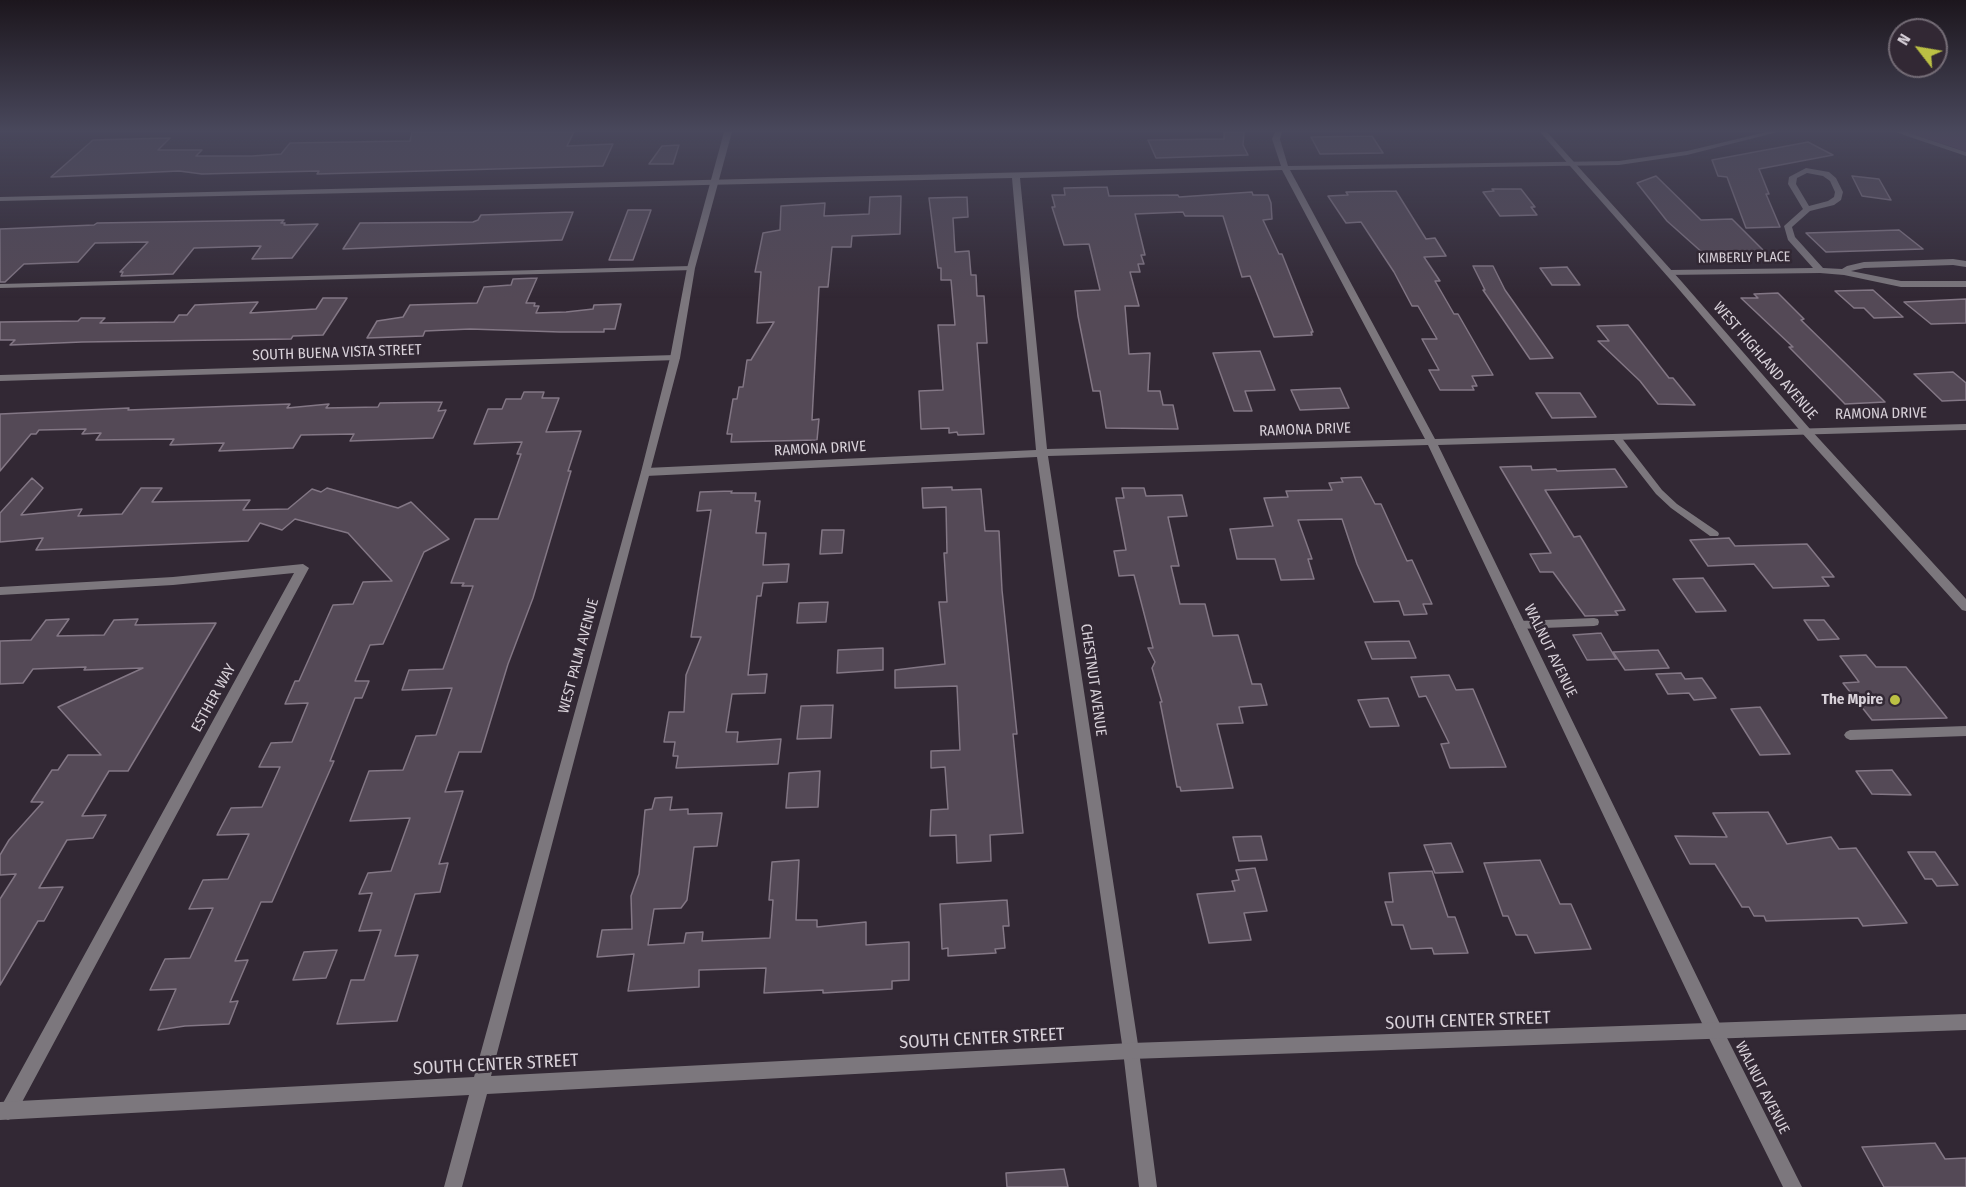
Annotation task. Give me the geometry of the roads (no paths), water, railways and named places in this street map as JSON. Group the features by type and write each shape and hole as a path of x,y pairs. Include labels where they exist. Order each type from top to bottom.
{"street":[{"path":"0,199 487,187"},
{"name":"WEST PALM AVENUE","path":"453,1187 646,472 675,358 691,268 713,187"},
{"name":"CHESTNUT AVENUE","path":"1017,187 1042,453 1131,1051 1148,1187"},
{"name":"WALNUT AVENUE","path":"1295,187 1431,441 1715,1032 1793,1187"},
{"name":"WEST HIGHLAND AVENUE","path":"1593,187 1806,431 1966,607"},
{"path":"1794,187 1807,209 1831,203 1838,198 1837,187"},
{"name":"KIMBERLY PLACE","path":"1807,209 1788,226 1789,233 1820,270"},
{"name":"KIMBERLY PLACE","path":"1844,272 1864,265 1953,262 1966,264"},
{"name":"KIMBERLY PLACE","path":"1668,273 1820,270 1844,272 1901,284 1966,284"},
{"name":"SOUTH BUENA VISTA STREET","path":"0,378 675,358"},
{"name":"RAMONA DRIVE","path":"646,472 1042,453 1431,441 1618,439 1966,427"},
{"name":"ESTHER WAY","path":"0,591 173,580 303,568 4,1111"},
{"name":"SOUTH CENTER STREET","path":"4,1111 1131,1051 1966,1022"}],"lane":[{"path":"0,286 691,268"},
{"path":"1618,439 1659,492 1674,506 1714,534"},
{"path":"1519,625 1594,622"},
{"path":"1850,735 1966,731"}],"place":[{"name":"The Mpire","path":"1895,700"}]}
